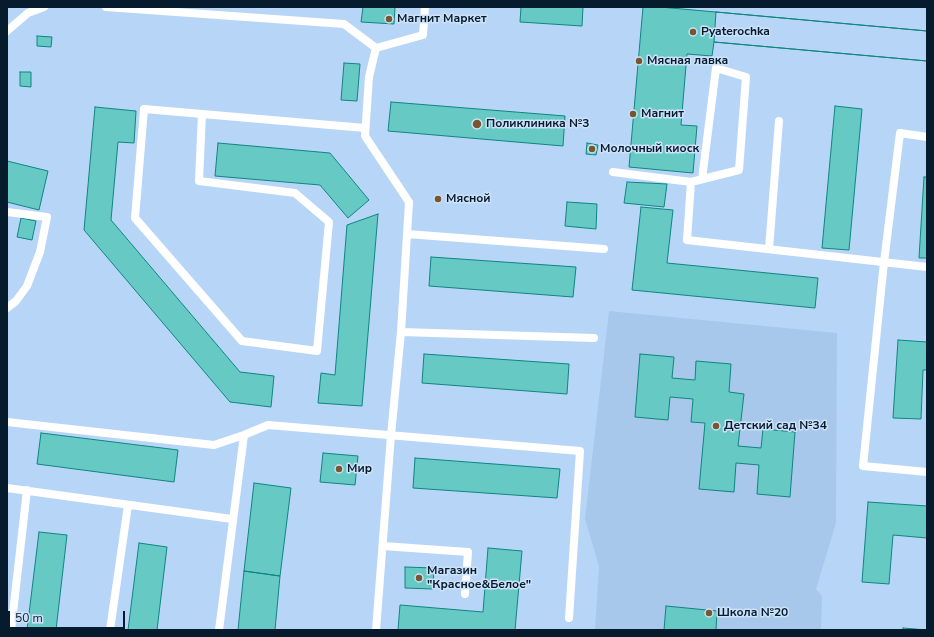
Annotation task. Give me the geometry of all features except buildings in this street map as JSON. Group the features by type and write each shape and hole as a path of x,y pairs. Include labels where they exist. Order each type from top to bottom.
{"lane":[{"path":"7,31 28,14 44,7"},
{"path":"106,7 344,24 376,48"},
{"path":"376,48 424,35 425,7"},
{"path":"376,48 369,77 365,136 409,202 401,332 391,435 376,630"},
{"path":"613,172 691,182 739,170 746,77 716,68 702,179"},
{"path":"202,114 199,181 296,193 329,222 317,351 242,341 135,218 144,108 365,128"},
{"path":"769,249 779,121"},
{"path":"927,137 900,133 884,262 863,466 927,472"},
{"path":"691,182 687,240 927,267"},
{"path":"7,212 47,217 40,252 27,286 16,301 7,308"},
{"path":"407,234 604,249"},
{"path":"401,332 594,338"},
{"path":"7,422 214,445 268,425 580,451 569,618"},
{"path":"219,630 232,519 244,435"},
{"path":"7,488 232,519"},
{"path":"11,630 27,490"},
{"path":"110,630 128,505"},
{"path":"383,546 468,552 465,594"}],"shaded area":[{"name":"Детский сад №34","path":"609,311 837,333 836,523 816,589 822,596 821,630 595,630 599,566 585,519"}],"place":[{"name":"Магнит Маркет","path":"389,19"},
{"name":"Pyaterochka","path":"693,32"},
{"name":"Мясная лавка","path":"639,61"},
{"name":"Магнит","path":"633,114"},
{"name":"Поликлиника №3","path":"477,124"},
{"name":"Молочный киоск","path":"592,149"},
{"name":"Мясной","path":"438,199"},
{"name":"Детский сад №34","path":"716,426"},
{"name":"Мир","path":"339,469"},
{"name":"Магазин \"Красное&Белое\"","path":"419,578"},
{"name":"Школа №20","path":"709,613"}]}
